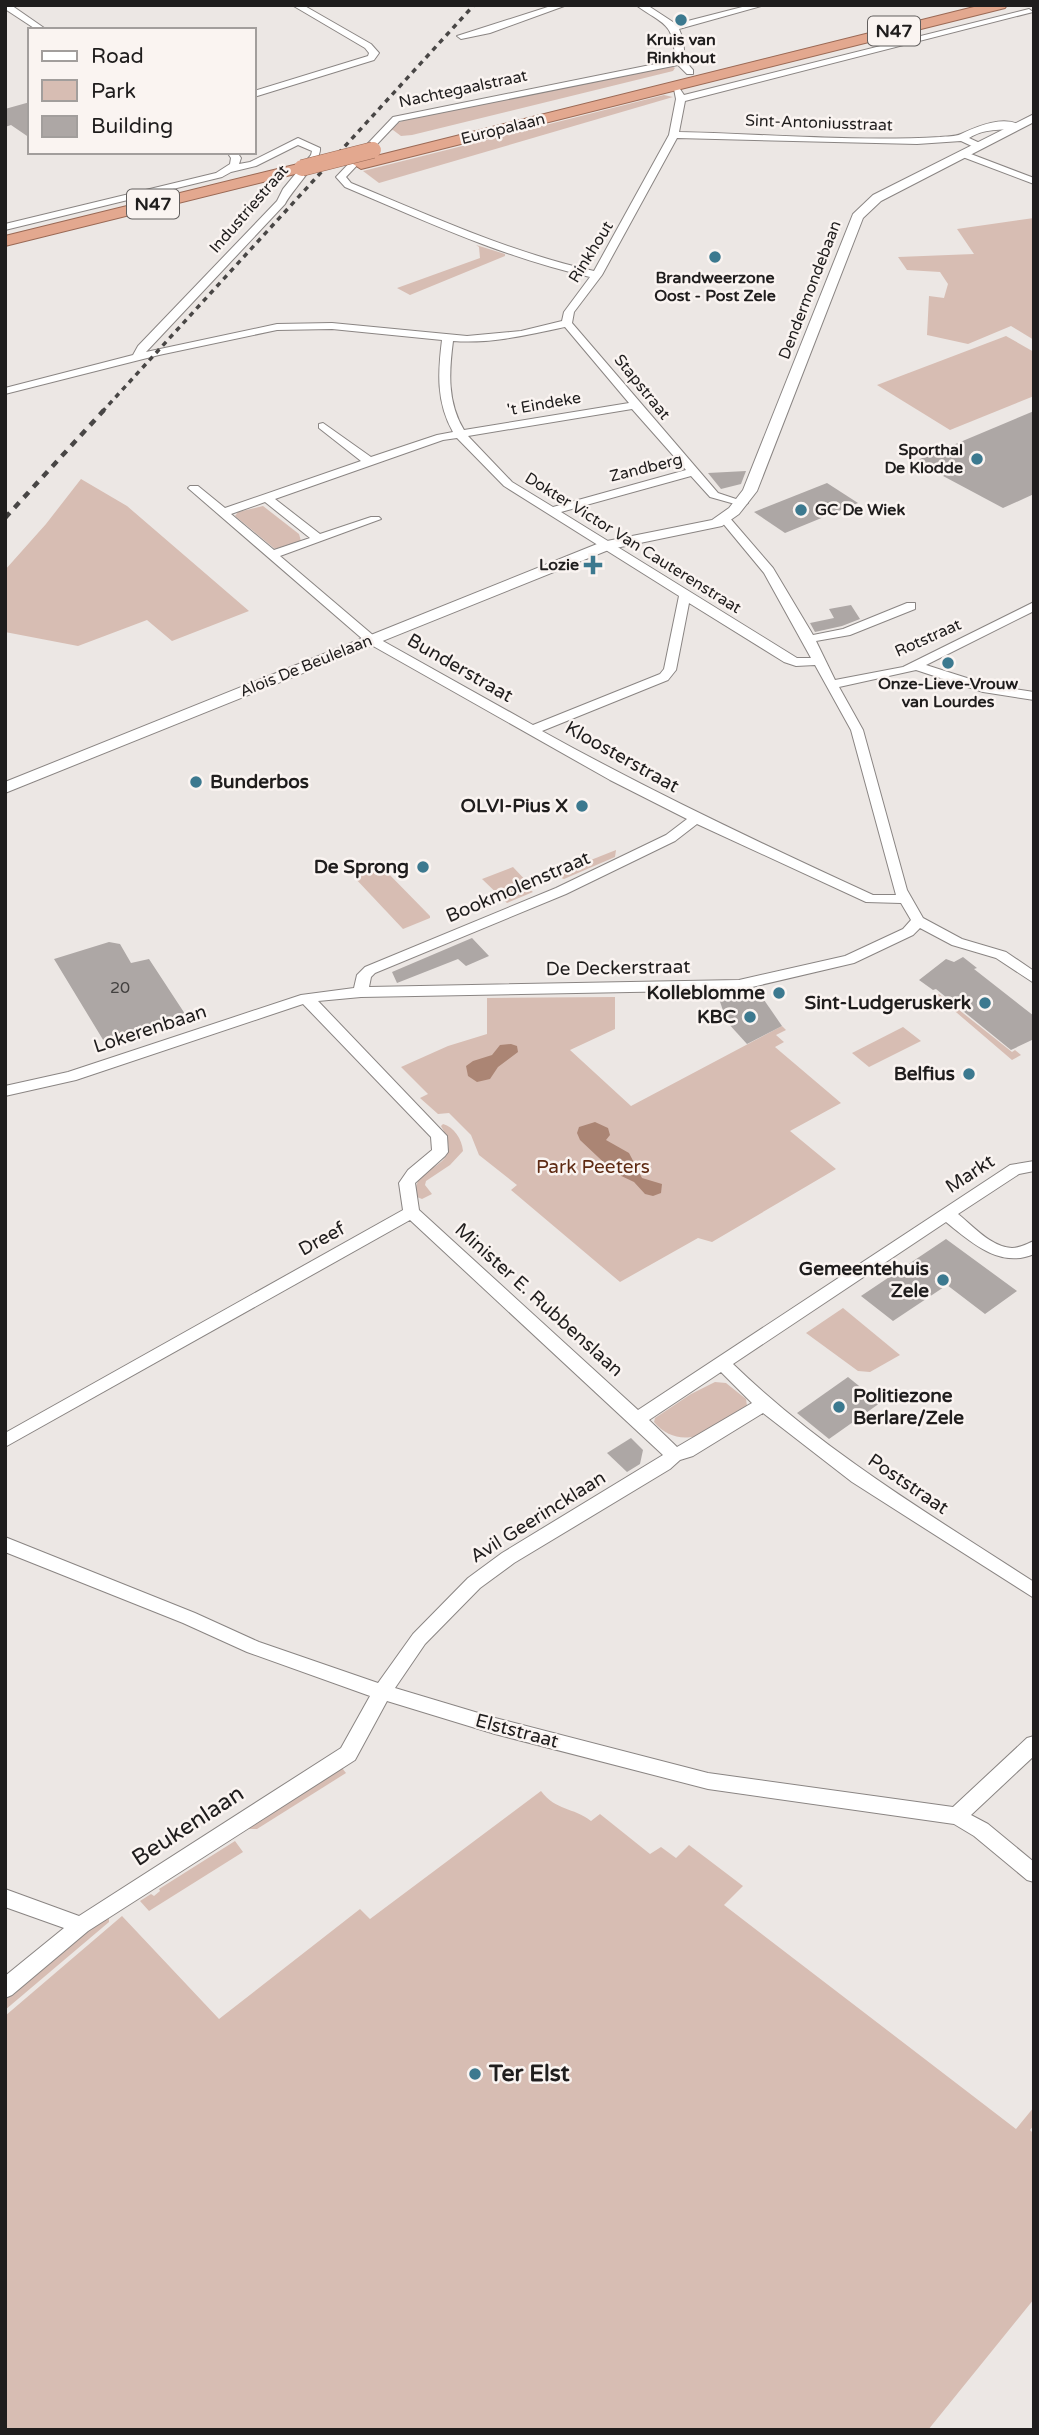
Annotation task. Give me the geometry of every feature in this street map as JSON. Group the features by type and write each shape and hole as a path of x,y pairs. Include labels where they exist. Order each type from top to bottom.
{"highway":[{"name":"Europalaan","path":"5,242 373,150 685,67 963,5"},
{"name":"Europalaan","path":"5,253 361,164 677,93 1000,5"}],"street":[{"path":"5,5 40,28"},
{"path":"256,93 371,58 374,53 368,46 296,5"},
{"path":"461,36 487,31 563,5"},
{"path":"640,5 676,27 685,67"},
{"path":"676,27 761,5"},
{"path":"677,93 1029,12"},
{"name":"Nachtegaalstraat","path":"597,275 561,267 472,237 348,185 341,177 396,119 685,67"},
{"name":"Rinkhout","path":"567,323 569,312 597,275 675,135 677,93"},
{"name":"Dendermondebaan","path":"725,519 742,503 755,478 857,217 877,198 1034,117"},
{"name":"Sint-Antoniusstraat","path":"962,138 968,133 1000,124 1017,126"},
{"name":"Sint-Antoniusstraat","path":"675,135 917,141 962,138 979,146"},
{"name":"Industriestraat","path":"138,357 142,348 281,202 286,191 316,156 317,150 298,141 253,164 229,169"},
{"path":"5,227 206,179 229,169 236,158 233,154"},
{"path":"963,154 1034,181"},
{"path":"5,391 138,357 277,327 332,326 448,337 504,337 567,323"},
{"name":"Stapstraat","path":"567,323 633,398 635,405 692,472"},
{"name":"Dokter Victor Van Cauterenstraat","path":"448,337 442,379 449,411 459,435 508,484 788,659 796,662 818,661"},
{"name":"'t Eindeke","path":"222,513 441,438 635,405"},
{"path":"323,426 371,463"},
{"name":"Zandberg","path":"552,510 692,472 714,495 742,503"},
{"name":"Bunderstraat","path":"194,488 370,639 532,730"},
{"path":"267,498 318,538"},
{"path":"272,555 375,519"},
{"path":"607,545 709,525 725,519 769,571 857,730 903,899 918,921 957,942 1001,955 1034,978"},
{"name":"Alois De Beulelaan","path":"5,788 607,545"},
{"name":"Kloosterstraat","path":"532,730 664,677 670,670 685,594"},
{"path":"809,639 846,632 911,606"},
{"name":"Rotstraat","path":"831,685 915,666 1034,606"},
{"path":"915,666 987,689 1034,696"},
{"name":"Kloosterstraat","path":"532,730 615,777 696,818 871,899 903,899"},
{"name":"Bookmolenstraat","path":"361,992 364,975 370,970 477,927 611,868 683,832 696,818"},
{"name":"De Deckerstraat","path":"306,998 361,992 739,985 849,960 908,932 918,921"},
{"path":"306,998 439,1136 440,1152 413,1174 407,1183 411,1212"},
{"name":"Lokerenbaan","path":"5,1091 71,1076 306,998"},
{"name":"Markt","path":"1034,1166 1015,1169 947,1214 1000,1252 1017,1255 1034,1247"},
{"name":"Minister E. Rubbenslaan","path":"411,1212 638,1419"},
{"name":"Dreef","path":"5,1441 411,1212"},
{"path":"674,1455 638,1419 947,1214"},
{"path":"723,1364 764,1404"},
{"name":"Avil Geerincklaan","path":"382,1692 419,1640 474,1583 508,1558 664,1464 674,1455 687,1451 764,1404"},
{"name":"Poststraat","path":"764,1404 858,1477 1034,1591"},
{"name":"Elststraat","path":"5,1544 189,1618 253,1647 382,1692 495,1726 708,1781 957,1816 981,1830 1034,1874"},
{"name":"Beukenlaan","path":"5,1989 80,1924 348,1754 382,1692"},
{"path":"957,1816 1034,1744"},
{"path":"5,1898 80,1924"}],"green space":[{"path":"672,66 675,68 673,71 412,135 401,136 393,130 389,131 407,119"},
{"path":"664,95 673,97 379,183 363,171"},
{"path":"1034,218 1034,340 1011,326 968,344 927,335 929,296 944,298 948,284 940,272 907,270 898,257 974,254 957,229"},
{"path":"476,245 505,256 410,295 397,288 480,258 479,247"},
{"path":"1006,336 1034,352 1034,396 950,430 877,385"},
{"path":"81,479 127,506 249,611 172,641 147,620 78,646 5,632 5,570"},
{"path":"263,506 299,534 301,541 275,549 235,516 238,512"},
{"path":"616,850 615,857 564,879 553,875"},
{"path":"382,867 430,918 403,929 354,877"},
{"path":"513,867 533,892 507,903 482,879"},
{"path":"939,994 1012,1052 1015,1050 1021,1055 1012,1060 936,995"},
{"name":"Park Peeters","path":"615,997 615,1029 570,1050 631,1106 782,1026 786,1030 776,1035 784,1042 775,1047 841,1103 790,1131 836,1169 712,1242 698,1238 620,1282 511,1190 517,1185 479,1155 471,1135 449,1113 438,1114 420,1098 428,1094 401,1067 448,1046 487,1034 487,998"},
{"path":"903,1027 921,1041 869,1067 852,1053"},
{"path":"443,1124 457,1134 463,1151 450,1165 426,1181 425,1185 432,1194 422,1199 417,1197 417,1186 421,1177 443,1160 448,1152 448,1141 441,1126"},
{"path":"843,1308 900,1355 870,1372 858,1371 806,1333"},
{"path":"715,1382 726,1383 746,1399 747,1406 697,1436 679,1437 668,1434 654,1422 655,1418 691,1394"},
{"path":"342,1768 346,1773 257,1829 246,1829"},
{"name":"Ter Elst","path":"541,1791 559,1806 591,1821 600,1814 650,1854 661,1847 676,1858 689,1845 743,1886 724,1905 1016,2129 1034,2107 1034,2125 1030,2130 1034,2134 1034,2299 928,2430 5,2430 5,2016 122,1916 219,2019 360,1909 370,1919"},
{"path":"235,1841 243,1852 149,1911 140,1901 151,1894 154,1896 159,1889"},
{"path":"109,1915 109,1922 5,2010 5,1999 90,1927"}],"shaded area":[{"path":"500,1045 517,1046 518,1052 498,1067 490,1079 477,1082 468,1076 466,1066 492,1055"},
{"path":"595,1122 608,1128 610,1135 606,1140 629,1153 642,1178 662,1184 661,1193 653,1196 645,1194 634,1182 615,1173 580,1140 577,1133 579,1127"}],"building":[{"path":"28,103 28,137 11,125 5,127 5,109"},
{"name":"Sporthal De Klodde","path":"1034,411 1034,494 1003,508 915,461"},
{"path":"746,471 741,484 721,489 708,473"},
{"name":"GC De Wiek","path":"827,483 858,503 785,533 754,512"},
{"path":"851,605 860,619 815,632 810,623 834,618 829,609"},
{"path":"472,938 489,956 466,966 458,959 397,983 392,972"},
{"path":"109,942 120,944 131,963 149,959 187,1017 105,1043 54,959"},
{"name":"Sint-Ludgeruskerk","path":"963,957 977,968 974,969 1034,1016 1034,1039 1011,1050 936,989 933,990 919,980 946,959 954,962"},
{"name":"KBC","path":"760,994 782,1026 747,1044 727,1022 718,996"},
{"name":"Gemeentehuis Zele","path":"946,1239 1017,1291 985,1314 947,1285 893,1321 861,1296"},
{"name":"Politiezone Berlare/Zele","path":"848,1377 880,1403 829,1439 797,1413"},
{"path":"631,1438 643,1450 640,1464 627,1472 607,1453"}],"railway":[{"path":"102,412 474,5"},
{"path":"5,518 104,410"}],"place":[{"name":"Kruis van Rinkhout","path":"681,20"},
{"name":"Brandweerzone Oost - Post Zele","path":"715,257"},
{"name":"Sporthal De Klodde","path":"977,459"},
{"name":"GC De Wiek","path":"801,510"},
{"name":"Lozie","path":"593,565"},
{"name":"Onze-Lieve-Vrouw van Lourdes","path":"948,663"},
{"name":"Bunderbos","path":"196,782"},
{"name":"OLVI-Pius X","path":"582,806"},
{"name":"De Sprong","path":"423,867"},
{"name":"Kolleblomme","path":"779,993"},
{"name":"Sint-Ludgeruskerk","path":"985,1003"},
{"name":"KBC","path":"750,1017"},
{"name":"Belfius","path":"969,1074"},
{"name":"Gemeentehuis Zele","path":"943,1280"},
{"name":"Politiezone Berlare/Zele","path":"839,1407"},
{"name":"Ter Elst","path":"475,2074"}]}
